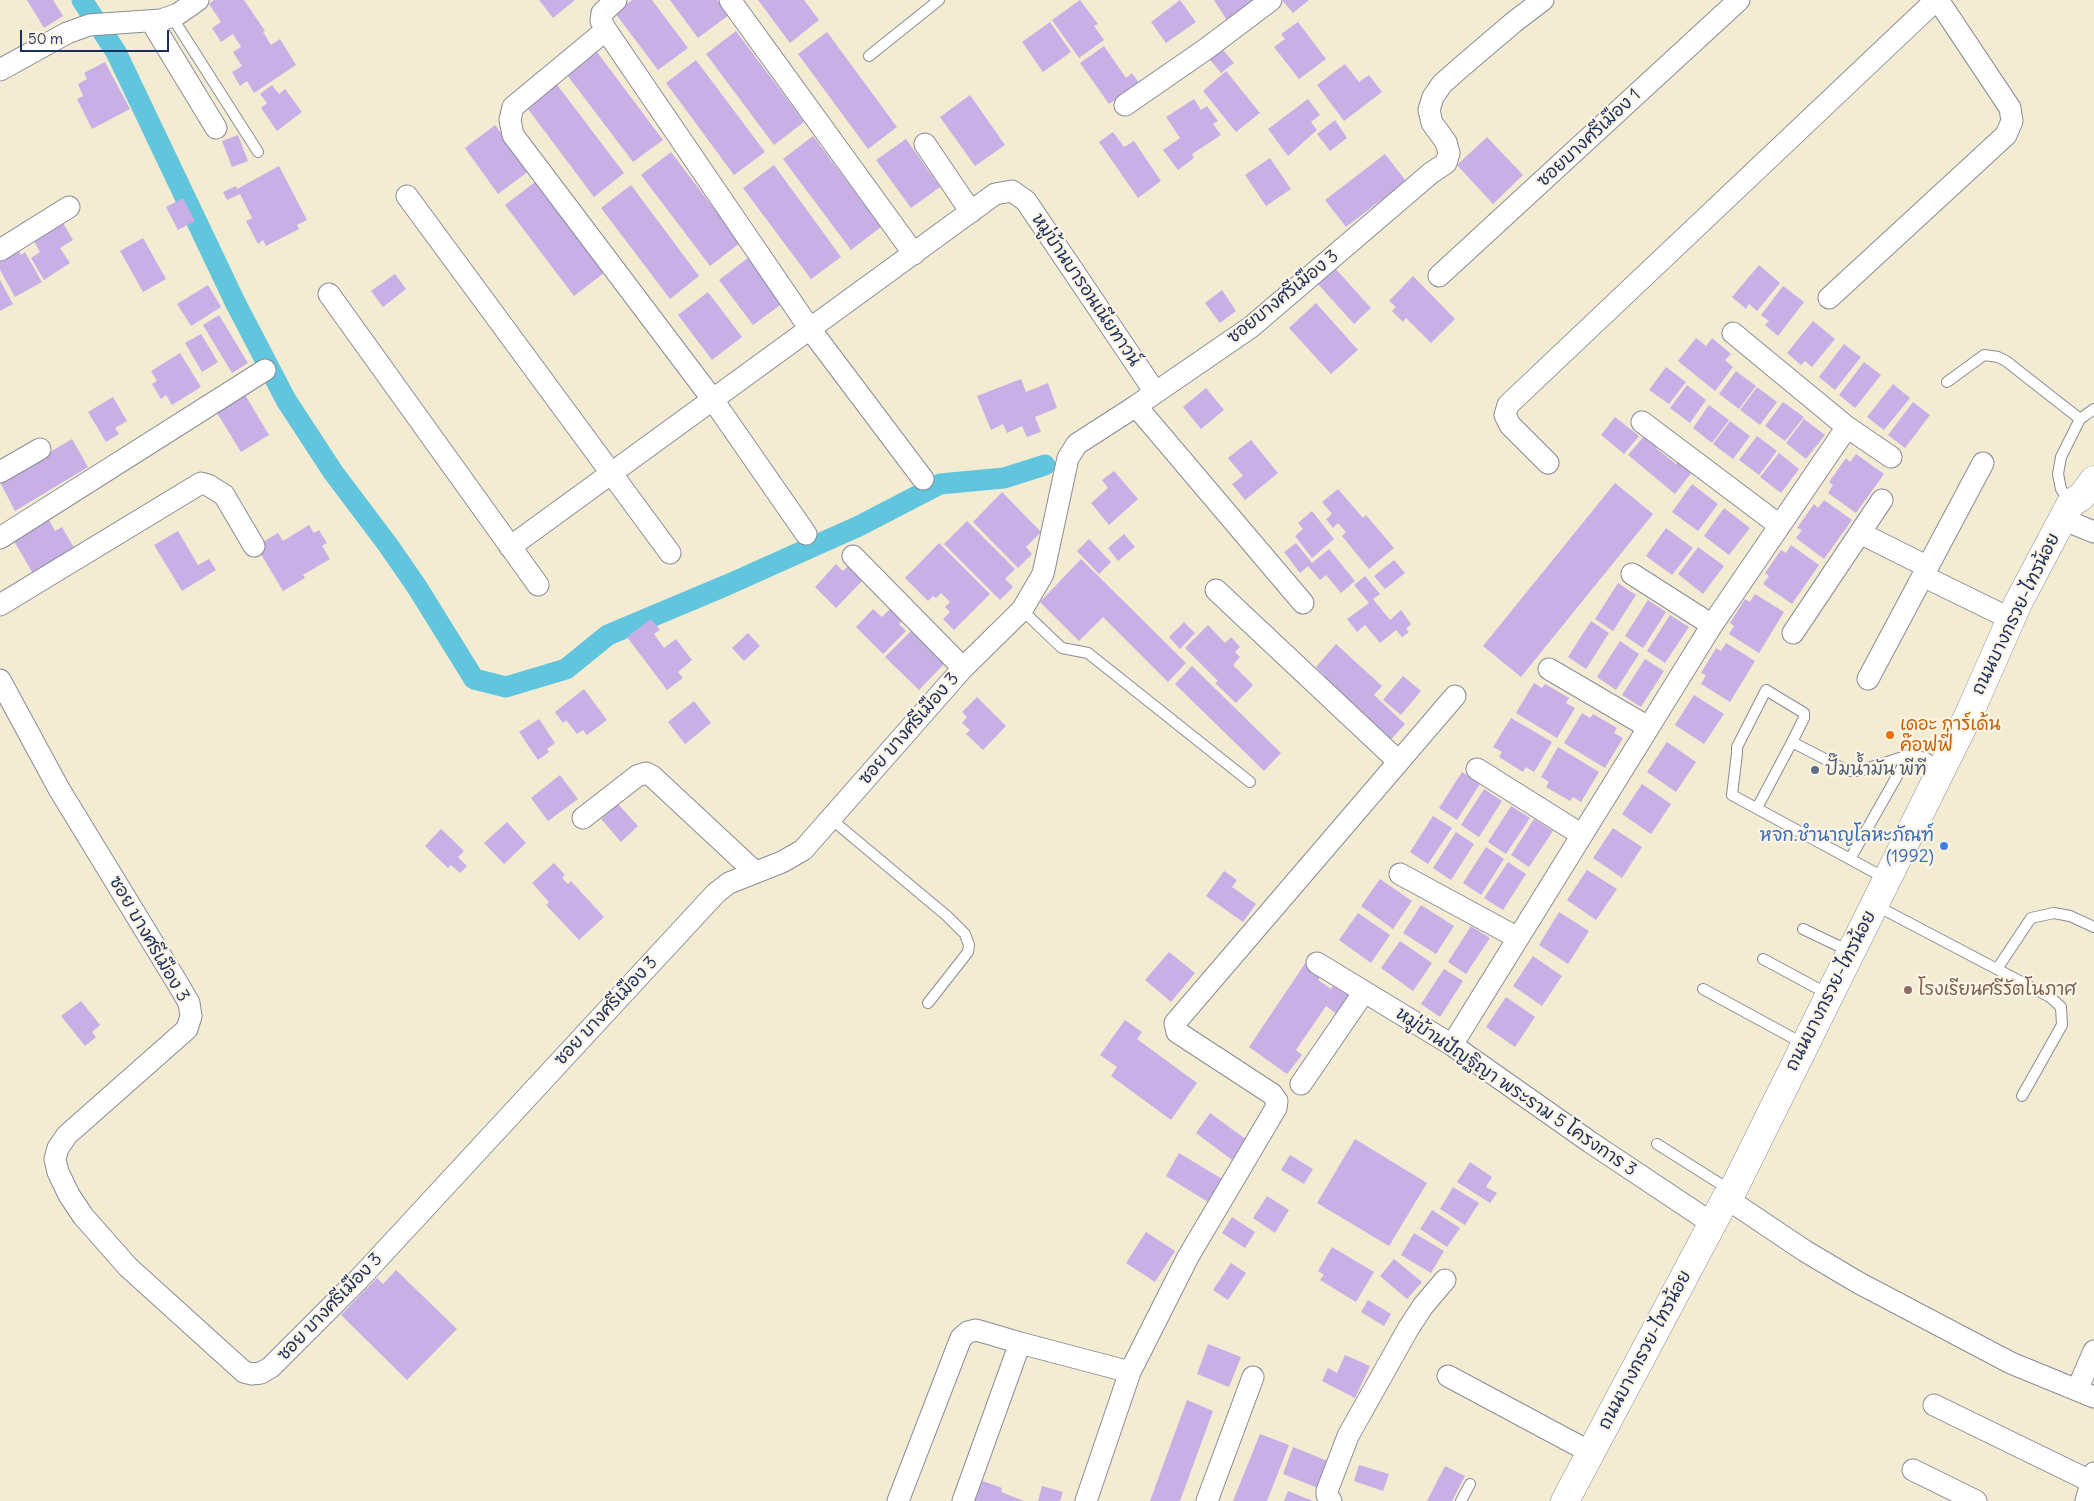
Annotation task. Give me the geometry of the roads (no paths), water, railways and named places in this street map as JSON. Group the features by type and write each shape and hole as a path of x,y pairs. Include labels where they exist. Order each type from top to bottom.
{"main road":[{"name":"ถนนบางกรวย-ไทรน้อย","path":"1565,1501 1729,1195 1942,769 2011,619 2080,501"}],"street":[{"path":"0,70 67,32 89,25 112,22 151,21 172,17 198,0"},
{"path":"730,0 914,254"},
{"path":"1125,105 1206,49 1271,0"},
{"name":"ซอยบางศรีเมือง 3","path":"1022,610 1043,574 1068,458 1077,444 1251,327 1431,173 1446,163 1449,153 1448,148 1432,123 1429,110 1433,97 1442,84 1460,68 1543,0"},
{"name":"ซอยบางศรีเมือง 1","path":"1439,276 1739,0"},
{"path":"1548,463 1510,425 1506,415 1508,405 1937,0 2010,108 2012,121 2006,136 1829,298"},
{"path":"611,2 602,12 601,21 606,30 810,329 922,478"},
{"path":"151,21 216,128"},
{"path":"606,30 513,107 510,120 513,135 713,400 806,534"},
{"path":"510,547 971,212 925,144"},
{"name":"หมู่บ้านบารอนเนียทาวน์","path":"971,212 996,194 1012,191 1026,201 1155,392"},
{"path":"407,196 670,553"},
{"path":"0,250 68,207"},
{"path":"328,294 538,585"},
{"path":"1733,333 1846,427 1891,457"},
{"path":"0,538 265,370"},
{"path":"1136,406 1303,603"},
{"path":"1642,422 1779,525"},
{"path":"1452,1045 1712,625 1846,427"},
{"path":"0,472 40,448"},
{"path":"1868,679 1983,463"},
{"path":"0,605 201,483 224,495 254,546"},
{"path":"1793,633 1882,500"},
{"path":"2080,501 2094,532"},
{"path":"1860,533 1925,572 2011,619"},
{"path":"853,556 963,668"},
{"path":"1632,574 1712,625"},
{"path":"1216,590 1398,761"},
{"name":"ซอย บางศรีเมือง 3","path":"0,680 59,789 189,1003 190,1016 187,1029 67,1135 58,1148 55,1159 58,1172 69,1195 83,1216 128,1267 244,1372 252,1374 261,1373 271,1367 359,1279 716,893 729,883 782,862 803,850 963,668 1022,610"},
{"path":"1549,669 1648,728"},
{"path":"1086,1501 1130,1372 1188,1257 1276,1108 1277,1101 1272,1094 1177,1032 1175,1023 1455,696"},
{"path":"1477,769 1582,835"},
{"path":"584,818 637,776 646,773 652,776 755,872"},
{"path":"1400,874 1518,938"},
{"name":"หมู่บ้านปัญฐิญา พระราม 5 โครงการ 3","path":"1317,963 1452,1045 1590,1142 1713,1224"},
{"path":"1301,1084 1364,992"},
{"path":"1729,1195 1805,1251 1859,1283 2011,1363 2085,1394 2094,1351"},
{"path":"1331,1501 1327,1491 1348,1436 1408,1329 1423,1306 1445,1280"},
{"path":"898,1501 961,1338 968,1332 976,1330 1130,1372"},
{"path":"963,1501 1020,1343"},
{"path":"1448,1376 1590,1452"},
{"path":"1207,1501 1253,1377"},
{"path":"1934,1405 2091,1485"},
{"path":"1913,1470 1976,1501"}],"lane":[{"path":"870,56 939,0"},
{"path":"172,17 258,152"},
{"path":"1947,382 1984,355 1998,357 2006,361 2080,420"},
{"path":"2080,501 2061,489 2058,474 2061,457 2080,420 2094,409"},
{"path":"1022,610 1062,648 1088,653 1250,782"},
{"path":"1757,808 1804,718 1804,713 1766,690 1736,747 1738,753 1731,794 1887,879"},
{"path":"1792,742 1848,771 1859,771 1909,755 1926,758 1942,769"},
{"path":"1850,859 1909,755"},
{"path":"831,819 947,916 965,934 969,945 968,952 928,1003"},
{"path":"1874,904 2050,997 2061,1007 2062,1025 2022,1096"},
{"path":"1997,969 2031,918 2054,913 2070,916 2094,927"},
{"path":"1803,929 1850,951"},
{"path":"1763,959 1829,995"},
{"path":"1703,989 1804,1044"},
{"path":"1657,1144 1729,1195"},
{"path":"1461,1501 1470,1484"}],"waterway":[{"path":"82,0 116,52 235,302 286,400 333,472 417,587 474,679 506,687 566,669 608,635 727,585 859,526 940,484 1004,478 1045,465"}],"place":[{"name":"เดอะ การ์เด้น ค๊อฟฟี่","path":"1890,735"},
{"name":"ปั๊มน้ำมัน พีที","path":"1815,770"},
{"name":"หจก.ชำนาญโลหะภัณฑ์ (1992)","path":"1944,846"},
{"name":"โรงเรียนศรีรัตโนภาศ","path":"1908,990"}]}
